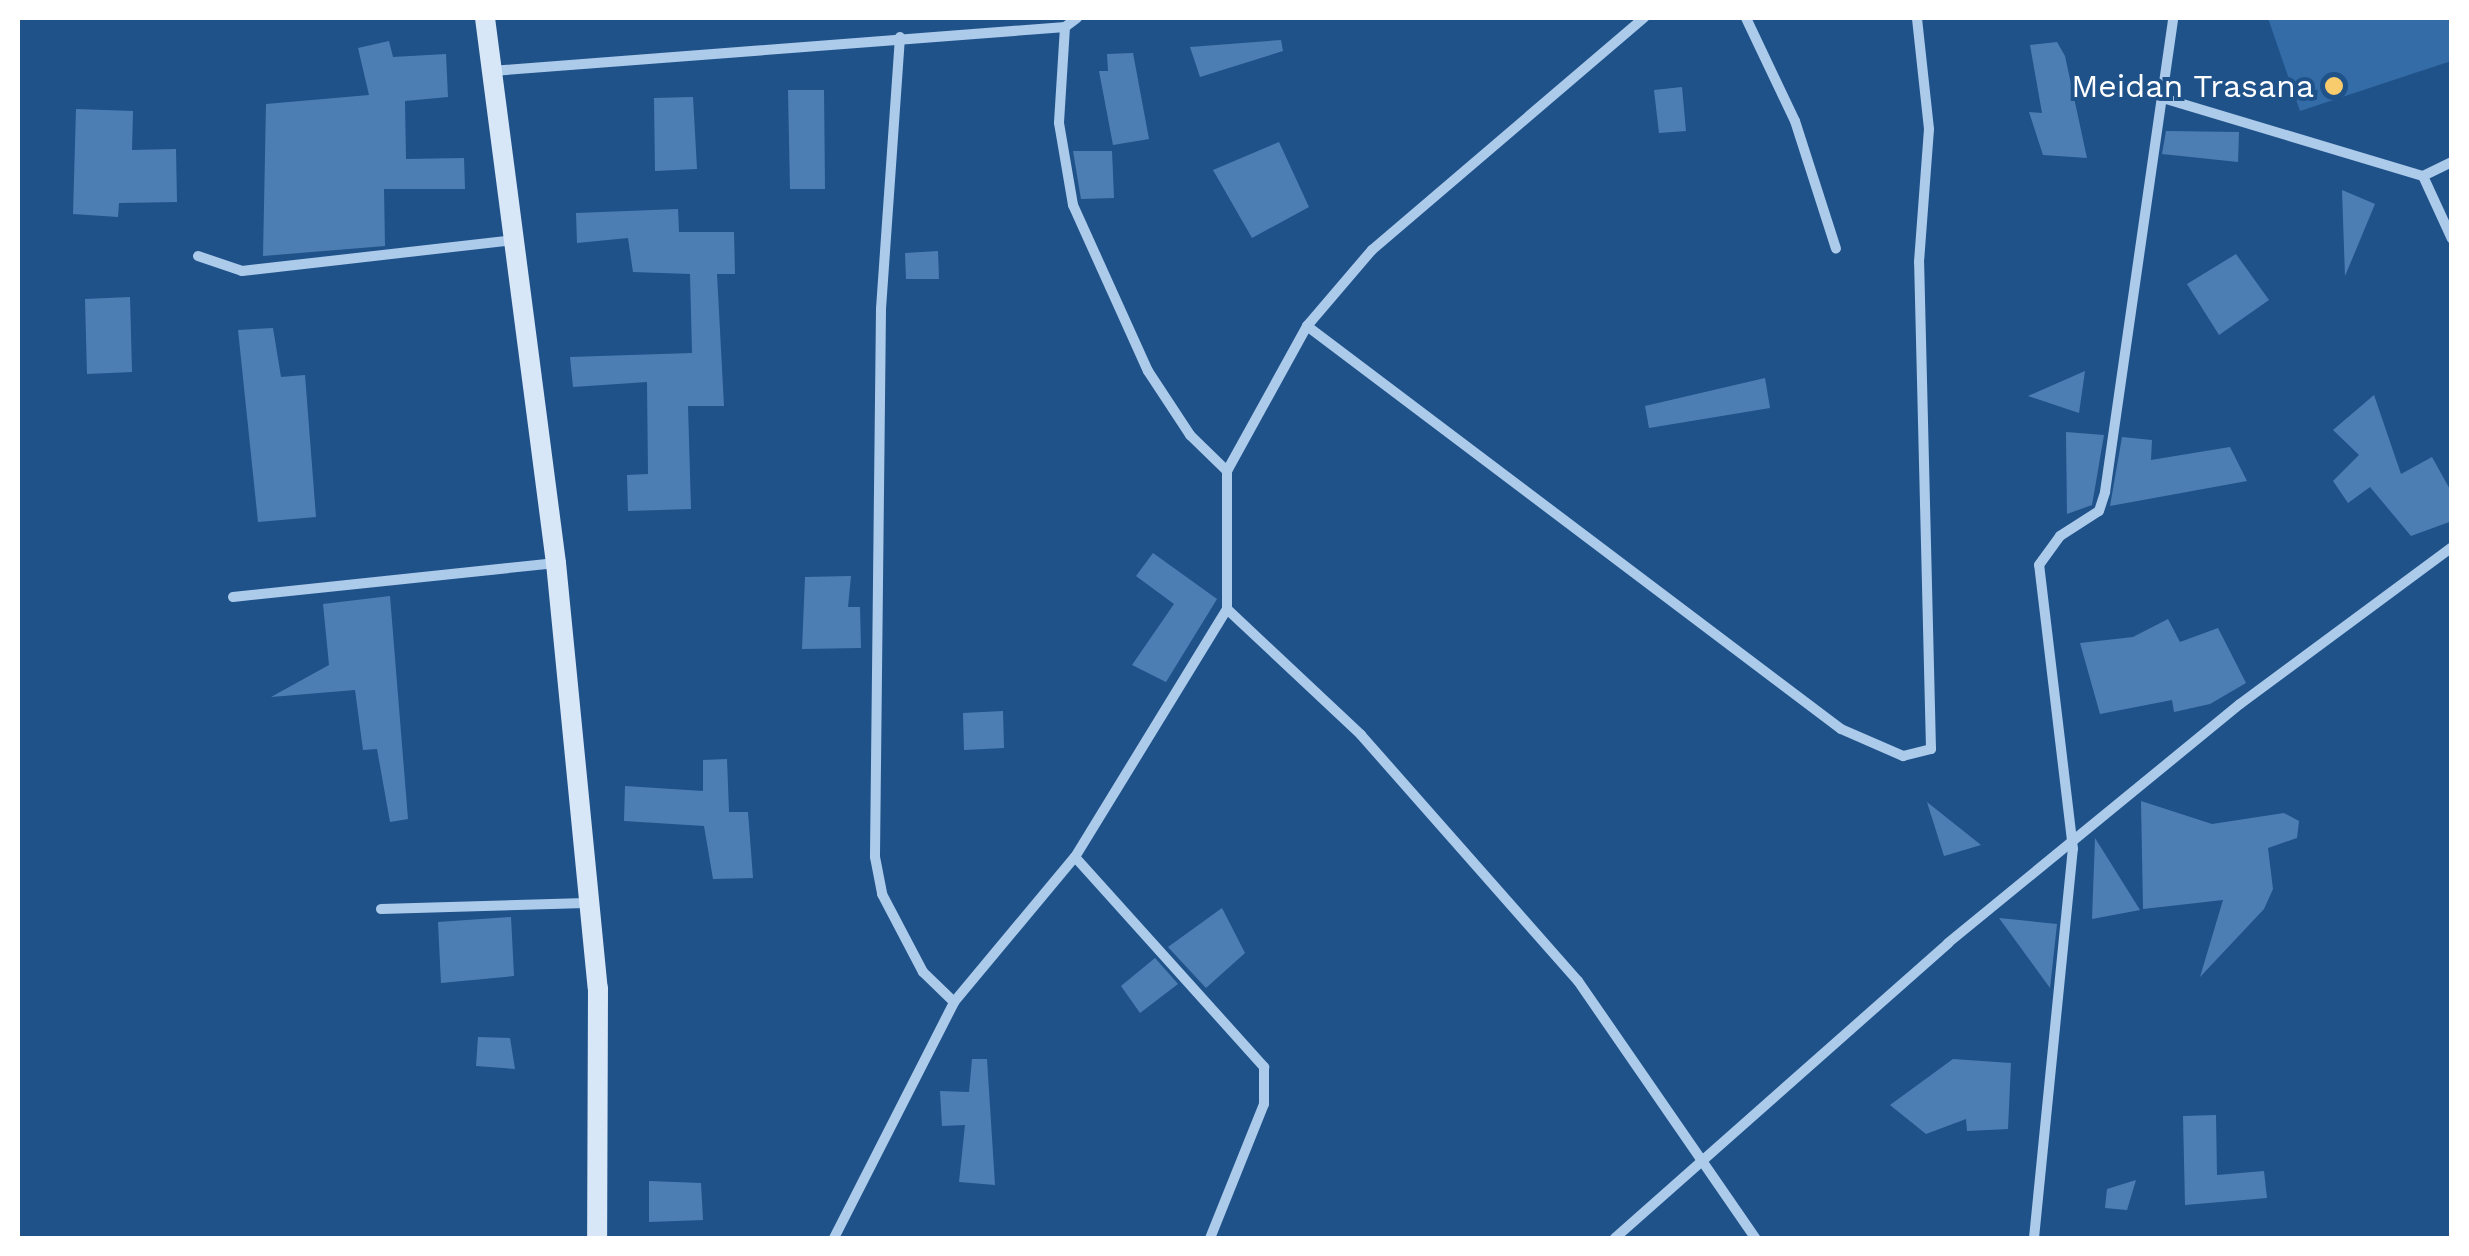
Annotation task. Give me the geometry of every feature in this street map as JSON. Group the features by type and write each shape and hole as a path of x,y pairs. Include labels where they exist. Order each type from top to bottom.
{"main road":[{"path":"485,18 556,563 586,903 598,988 597,1238"}],"street":[{"path":"491,71 1066,26 1078,18"},
{"path":"834,1238 954,1002 1076,857 1227,610 1228,472 1307,326 1372,250 1644,18"},
{"path":"1746,18 1794,120 1836,249"},
{"path":"1307,326 1841,728 1903,756 1931,749 1919,262 1929,129 1917,18"},
{"path":"2034,1238 2073,848 2039,565 2060,536 2100,511 2106,492 2166,99 2173,18"},
{"path":"1066,26 1059,123 1072,205 1148,371 1190,435 1228,472"},
{"path":"900,37 881,309 875,857 882,894 923,972 954,1002"},
{"path":"2166,99 2423,176 2452,162"},
{"path":"2423,176 2452,239"},
{"path":"198,256 242,270 515,240"},
{"path":"1614,1238 1821,1049 2073,848 2240,704 2452,546"},
{"path":"234,597 556,563"},
{"path":"1227,610 1361,734 1578,981 1755,1238"},
{"path":"1076,857 1264,1068 1264,1104 1210,1238"},
{"path":"380,909 586,903"}],"shaded area":[{"name":"Meidan Trasana","path":"2268,18 2451,18 2451,61 2300,111"}],"building":[{"path":"1281,40 1283,51 1200,77 1190,47"},
{"path":"389,41 393,57 446,54 448,97 405,101 406,159 464,158 465,189 384,189 385,246 263,256 266,104 369,95 358,48"},
{"path":"2057,42 2065,56 2087,158 2043,155 2029,112 2042,113 2030,45"},
{"path":"1133,53 1149,139 1113,145 1099,71 1108,71 1107,54"},
{"path":"1682,87 1686,131 1659,133 1654,90"},
{"path":"788,90 824,90 825,189 790,189"},
{"path":"693,97 697,169 655,171 654,98"},
{"path":"76,109 133,111 132,150 176,149 177,202 119,203 118,217 73,214"},
{"path":"2166,131 2239,132 2238,162 2162,154"},
{"path":"1279,142 1309,207 1252,238 1213,170"},
{"path":"1073,151 1112,151 1114,198 1081,199"},
{"path":"2342,190 2375,204 2345,276"},
{"path":"678,209 679,232 734,232 735,274 717,274 724,406 688,406 691,509 628,511 627,475 648,474 647,382 573,387 570,357 692,353 690,274 633,272 628,238 577,243 576,213"},
{"path":"938,251 939,279 906,279 905,253"},
{"path":"2236,254 2269,300 2219,335 2187,284"},
{"path":"130,297 132,372 87,374 85,299"},
{"path":"273,328 281,377 305,375 316,517 258,522 238,330"},
{"path":"2085,371 2079,413 2028,396"},
{"path":"1765,378 1770,408 1649,428 1645,406"},
{"path":"2374,395 2401,474 2432,457 2452,493 2452,521 2411,536 2370,487 2348,503 2333,481 2359,455 2333,430"},
{"path":"2066,432 2104,435 2092,505 2067,514"},
{"path":"2122,437 2152,440 2151,460 2230,447 2247,481 2110,506"},
{"path":"1153,553 1217,599 1166,682 1132,665 1174,604 1136,576"},
{"path":"851,576 848,607 860,607 861,648 802,649 805,577"},
{"path":"390,596 408,819 390,822 377,749 363,750 355,690 271,697 329,665 323,604"},
{"path":"2168,619 2180,642 2218,628 2246,683 2210,704 2174,712 2172,700 2100,714 2080,643 2133,637"},
{"path":"1003,711 1004,748 964,750 963,713"},
{"path":"727,759 729,812 748,812 753,878 713,879 704,826 624,821 625,786 703,791 703,760"},
{"path":"2141,801 2212,824 2284,813 2299,821 2297,838 2268,848 2273,889 2264,909 2200,977 2223,900 2143,909"},
{"path":"1927,802 1981,845 1944,856"},
{"path":"2095,838 2140,910 2092,919"},
{"path":"1222,908 1245,953 1206,988 1168,947"},
{"path":"511,917 514,976 441,983 438,922"},
{"path":"1999,918 2057,924 2050,988"},
{"path":"1155,958 1178,984 1140,1013 1121,986"},
{"path":"478,1037 510,1038 515,1069 476,1066"},
{"path":"972,1059 987,1059 995,1185 959,1182 965,1125 942,1126 940,1091 969,1092"},
{"path":"1953,1059 2011,1063 2008,1129 1967,1131 1966,1119 1926,1134 1890,1105"},
{"path":"2216,1115 2217,1175 2264,1171 2267,1198 2185,1205 2183,1116"},
{"path":"2136,1180 2127,1210 2105,1208 2107,1189"},
{"path":"649,1181 701,1183 703,1220 649,1222"}],"place":[{"name":"Meidan Trasana","path":"2334,86"}]}
